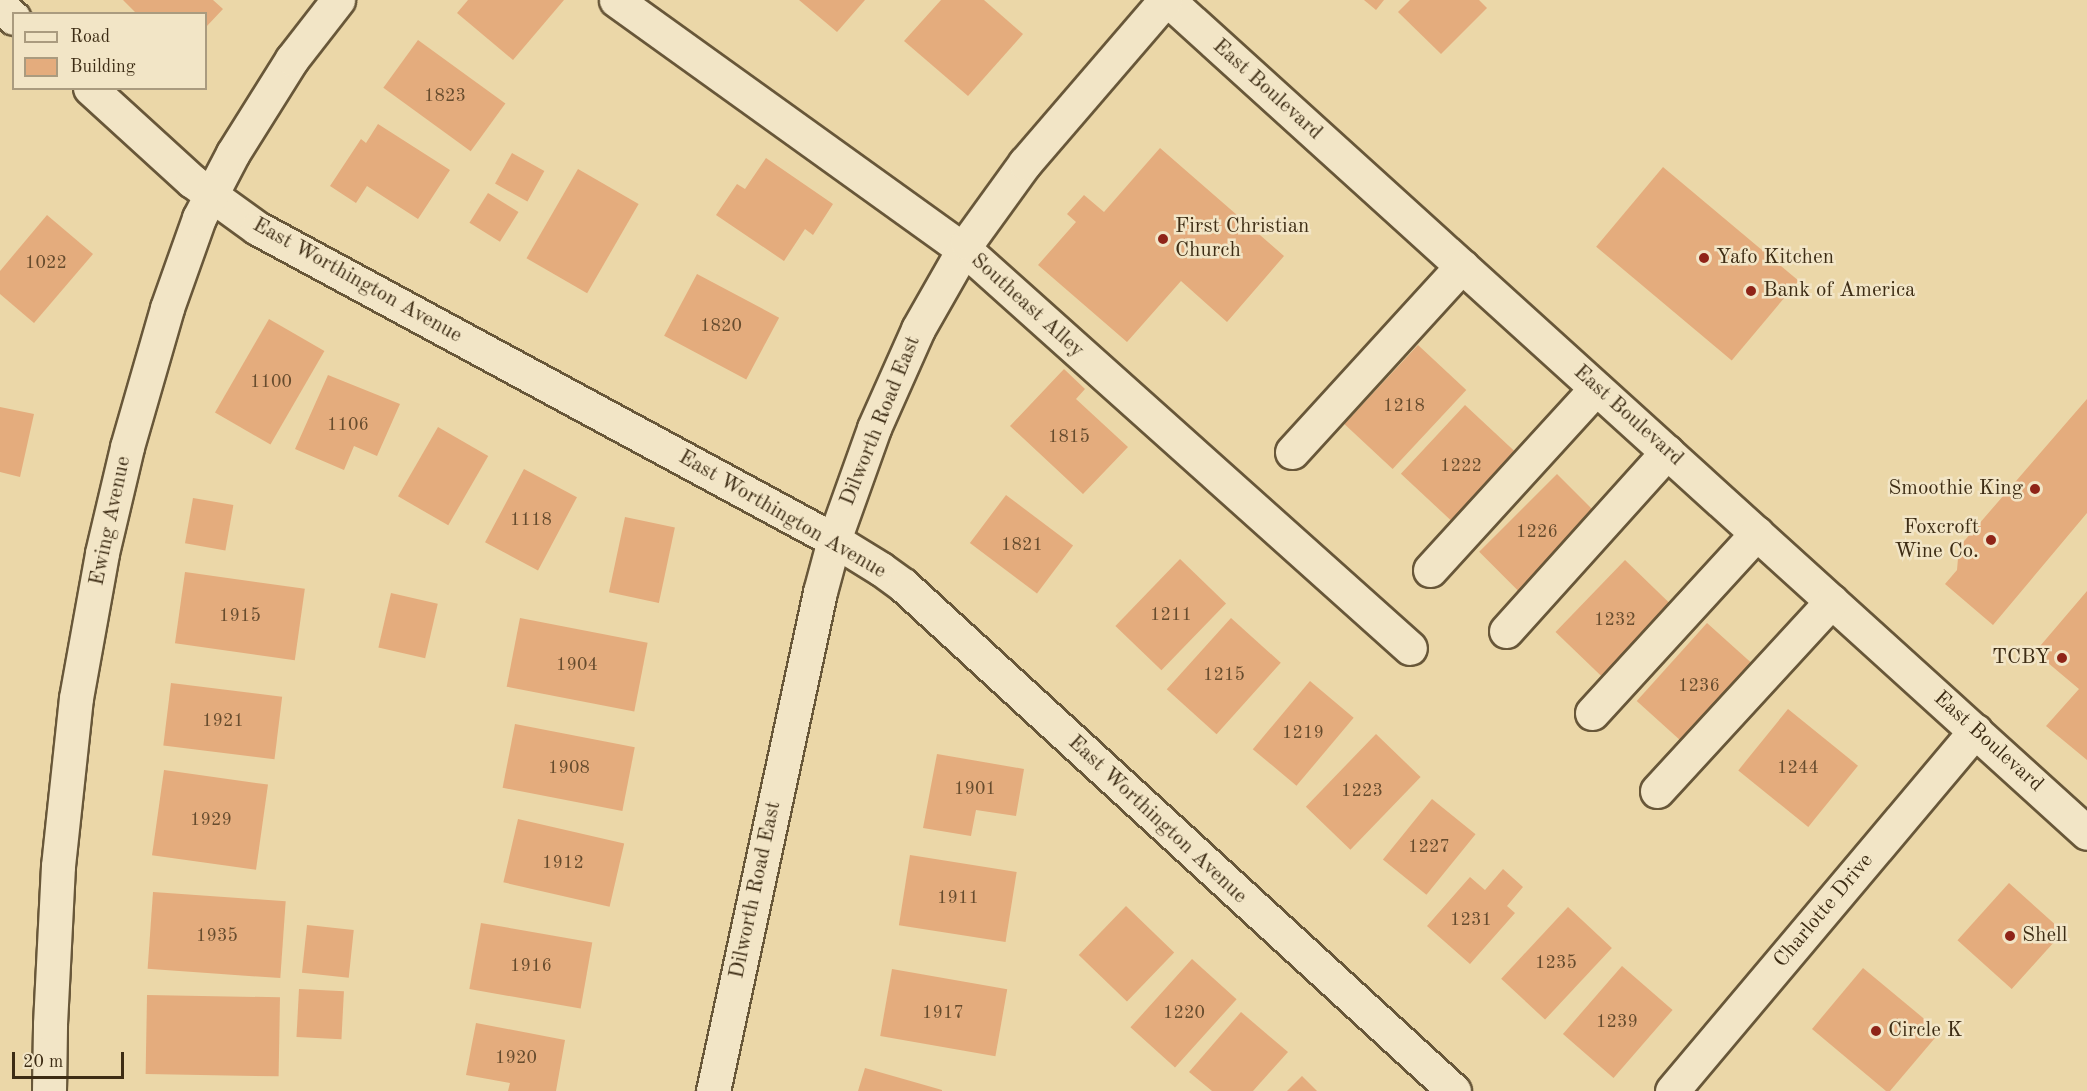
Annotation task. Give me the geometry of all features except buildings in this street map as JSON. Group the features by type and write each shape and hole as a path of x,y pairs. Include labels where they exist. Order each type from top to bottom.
{"street":[{"name":"Ewing Avenue","path":"49,1091 50,1024 59,859 76,698 127,447 167,308 199,218 210,195 292,59 338,0"},
{"name":"Southeast Alley","path":"616,0 963,250 1410,648"},
{"name":"Dilworth Road East","path":"713,1091 820,592 834,540 874,428 918,329 963,250 1025,163 1167,0"},
{"name":"East Boulevard","path":"1167,0 2087,833"},
{"path":"0,6 12,16"},
{"name":"East Worthington Avenue","path":"92,90 210,195 257,228 834,540 903,585 1455,1091"},
{"path":"1292,452 1462,266"},
{"path":"1430,570 1596,388"},
{"path":"1506,631 1667,452"},
{"path":"1592,712 1757,533"},
{"path":"1657,791 1832,601"},
{"name":"Charlotte Drive","path":"1672,1091 1975,730"}],"place":[{"name":"First Christian Church","path":"1163,239"},
{"name":"Yafo Kitchen","path":"1704,258"},
{"name":"Bank of America","path":"1751,291"},
{"name":"Smoothie King","path":"2035,489"},
{"name":"Foxcroft Wine Co.","path":"1991,540"},
{"name":"TCBY","path":"2062,658"},
{"name":"Shell","path":"2010,936"},
{"name":"Circle K","path":"1876,1031"}]}
